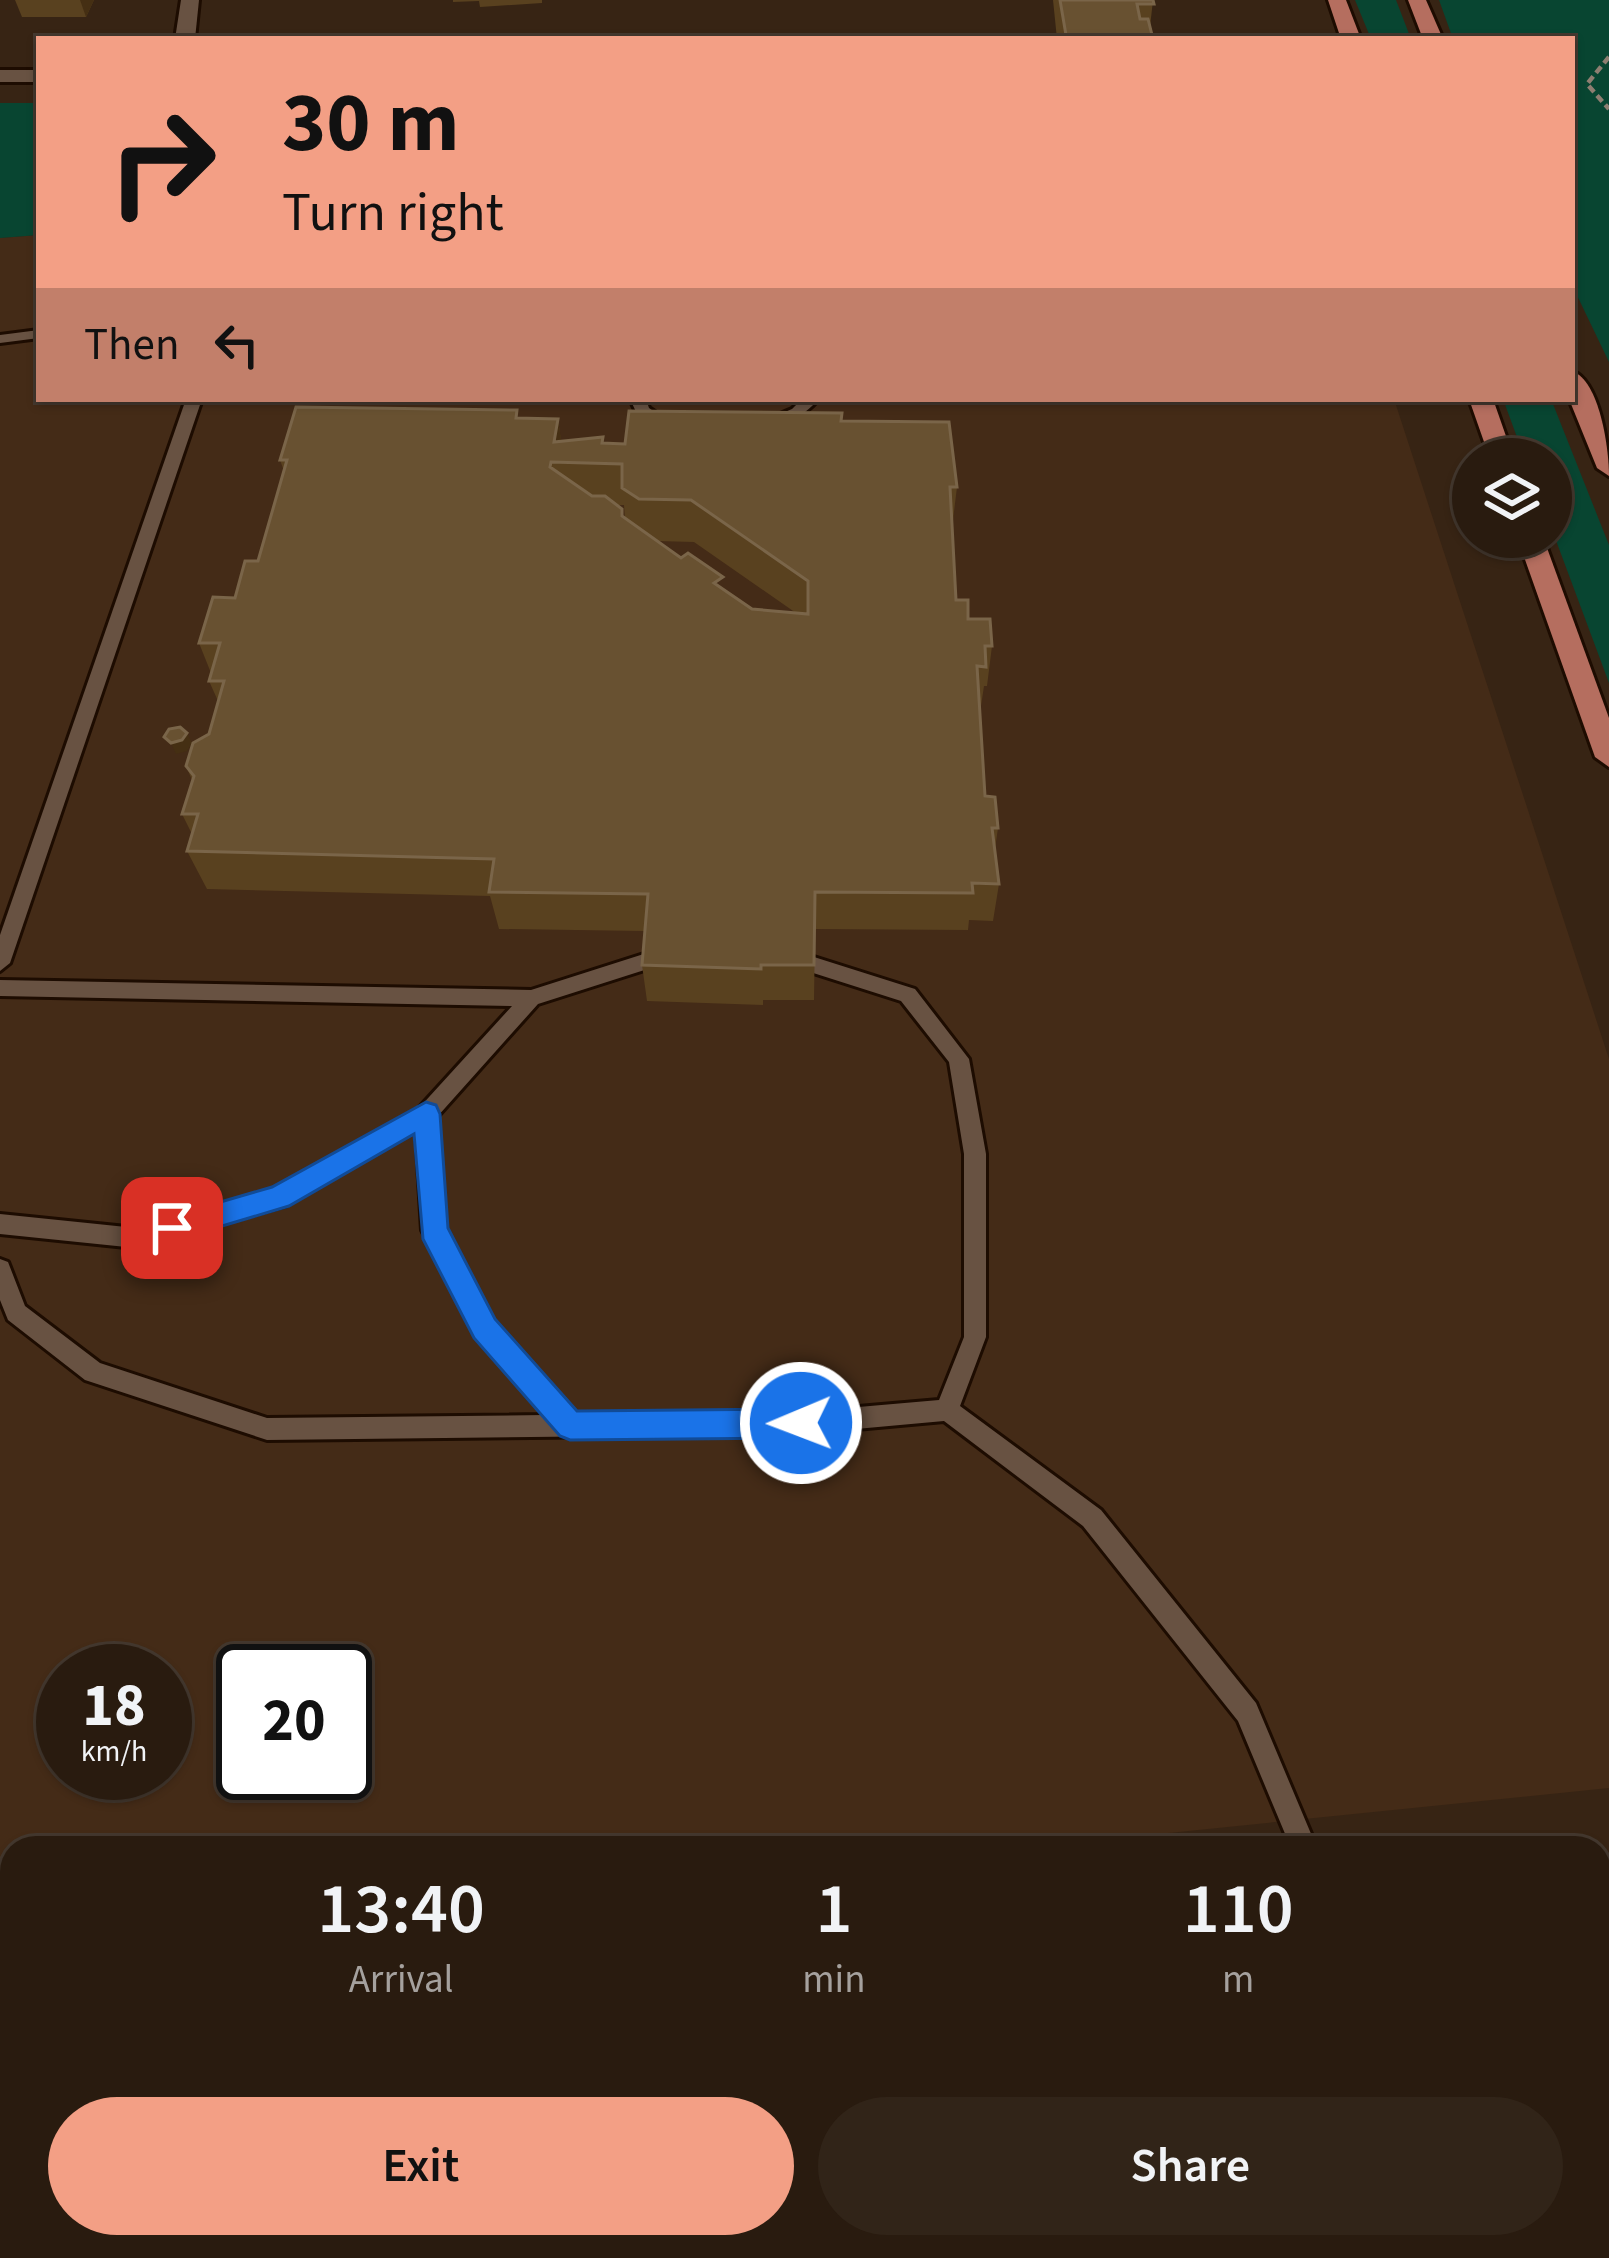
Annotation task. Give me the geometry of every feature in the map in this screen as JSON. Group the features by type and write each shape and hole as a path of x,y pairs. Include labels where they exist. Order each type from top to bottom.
{"main road":[{"path":"1337,0 1350,36"},
{"path":"1417,0 1431,36"},
{"path":"1575,385 1609,468"},
{"path":"1481,402 1494,438"},
{"path":"1538,558 1609,757"}],"street":[{"path":"184,36 190,0"},
{"path":"0,76 36,76"}],"lane":[{"path":"0,339 36,334"},
{"path":"0,963 193,402"},
{"path":"639,402 659,423 674,425"},
{"path":"751,425 773,423 808,402"},
{"path":"0,988 531,998 650,960"},
{"path":"814,965 908,995 959,1059 975,1154 975,1337 947,1410"},
{"path":"0,1224 136,1238 279,1198 426,1114 531,998"},
{"path":"426,1114 434,1230 485,1328 570,1426"},
{"path":"0,1269 16,1313 93,1372 266,1429 801,1423 947,1410 1092,1518 1247,1712 1299,1836"}],"path":[{"path":"1609,57 1587,84 1609,110"}],"shaded area":[{"path":"36,235 36,402 1395,402 1609,1059 1609,1788 1139,1836 0,1836 0,238"}],"green space":[{"path":"1355,0 1396,0 1410,36 1370,36"},
{"path":"1439,0 1609,0 1609,362 1575,291 1575,36 1452,36"},
{"path":"0,103 36,103 36,235 0,238"},
{"path":"1504,402 1552,402 1566,438 1517,438"},
{"path":"1572,452 1609,545 1609,683 1563,558 1572,558"}],"building":[{"path":"1060,0 1153,0 1154,4 1137,4 1140,19 1148,19 1152,35 1066,35"},
{"path":"296,407 517,410 516,418 558,419 554,442 603,437 602,443 625,444 629,411 842,413 841,421 949,422 957,487 950,487 956,600 968,600 968,619 990,619 992,646 985,646 986,667 977,666 985,796 995,797 998,828 992,828 999,884 972,883 973,893 815,892 814,965 761,965 761,969 642,965 648,894 489,892 494,859 187,851 198,814 182,814 194,776 186,766 193,743 209,734 224,681 209,681 220,643 199,643 213,597 235,598 245,561 258,561 287,460 280,460","holes":["551,462 622,464 622,488 639,499 691,500 808,581 808,614 752,609 714,583 723,577 688,553 681,558 622,516 622,509 605,496 592,496 550,467"]},
{"path":"180,727 187,733 182,740 171,743 164,737 169,729"}],"route":[{"path":"172,1228 279,1198 426,1114 434,1230 485,1328 570,1426 801,1423"}]}
